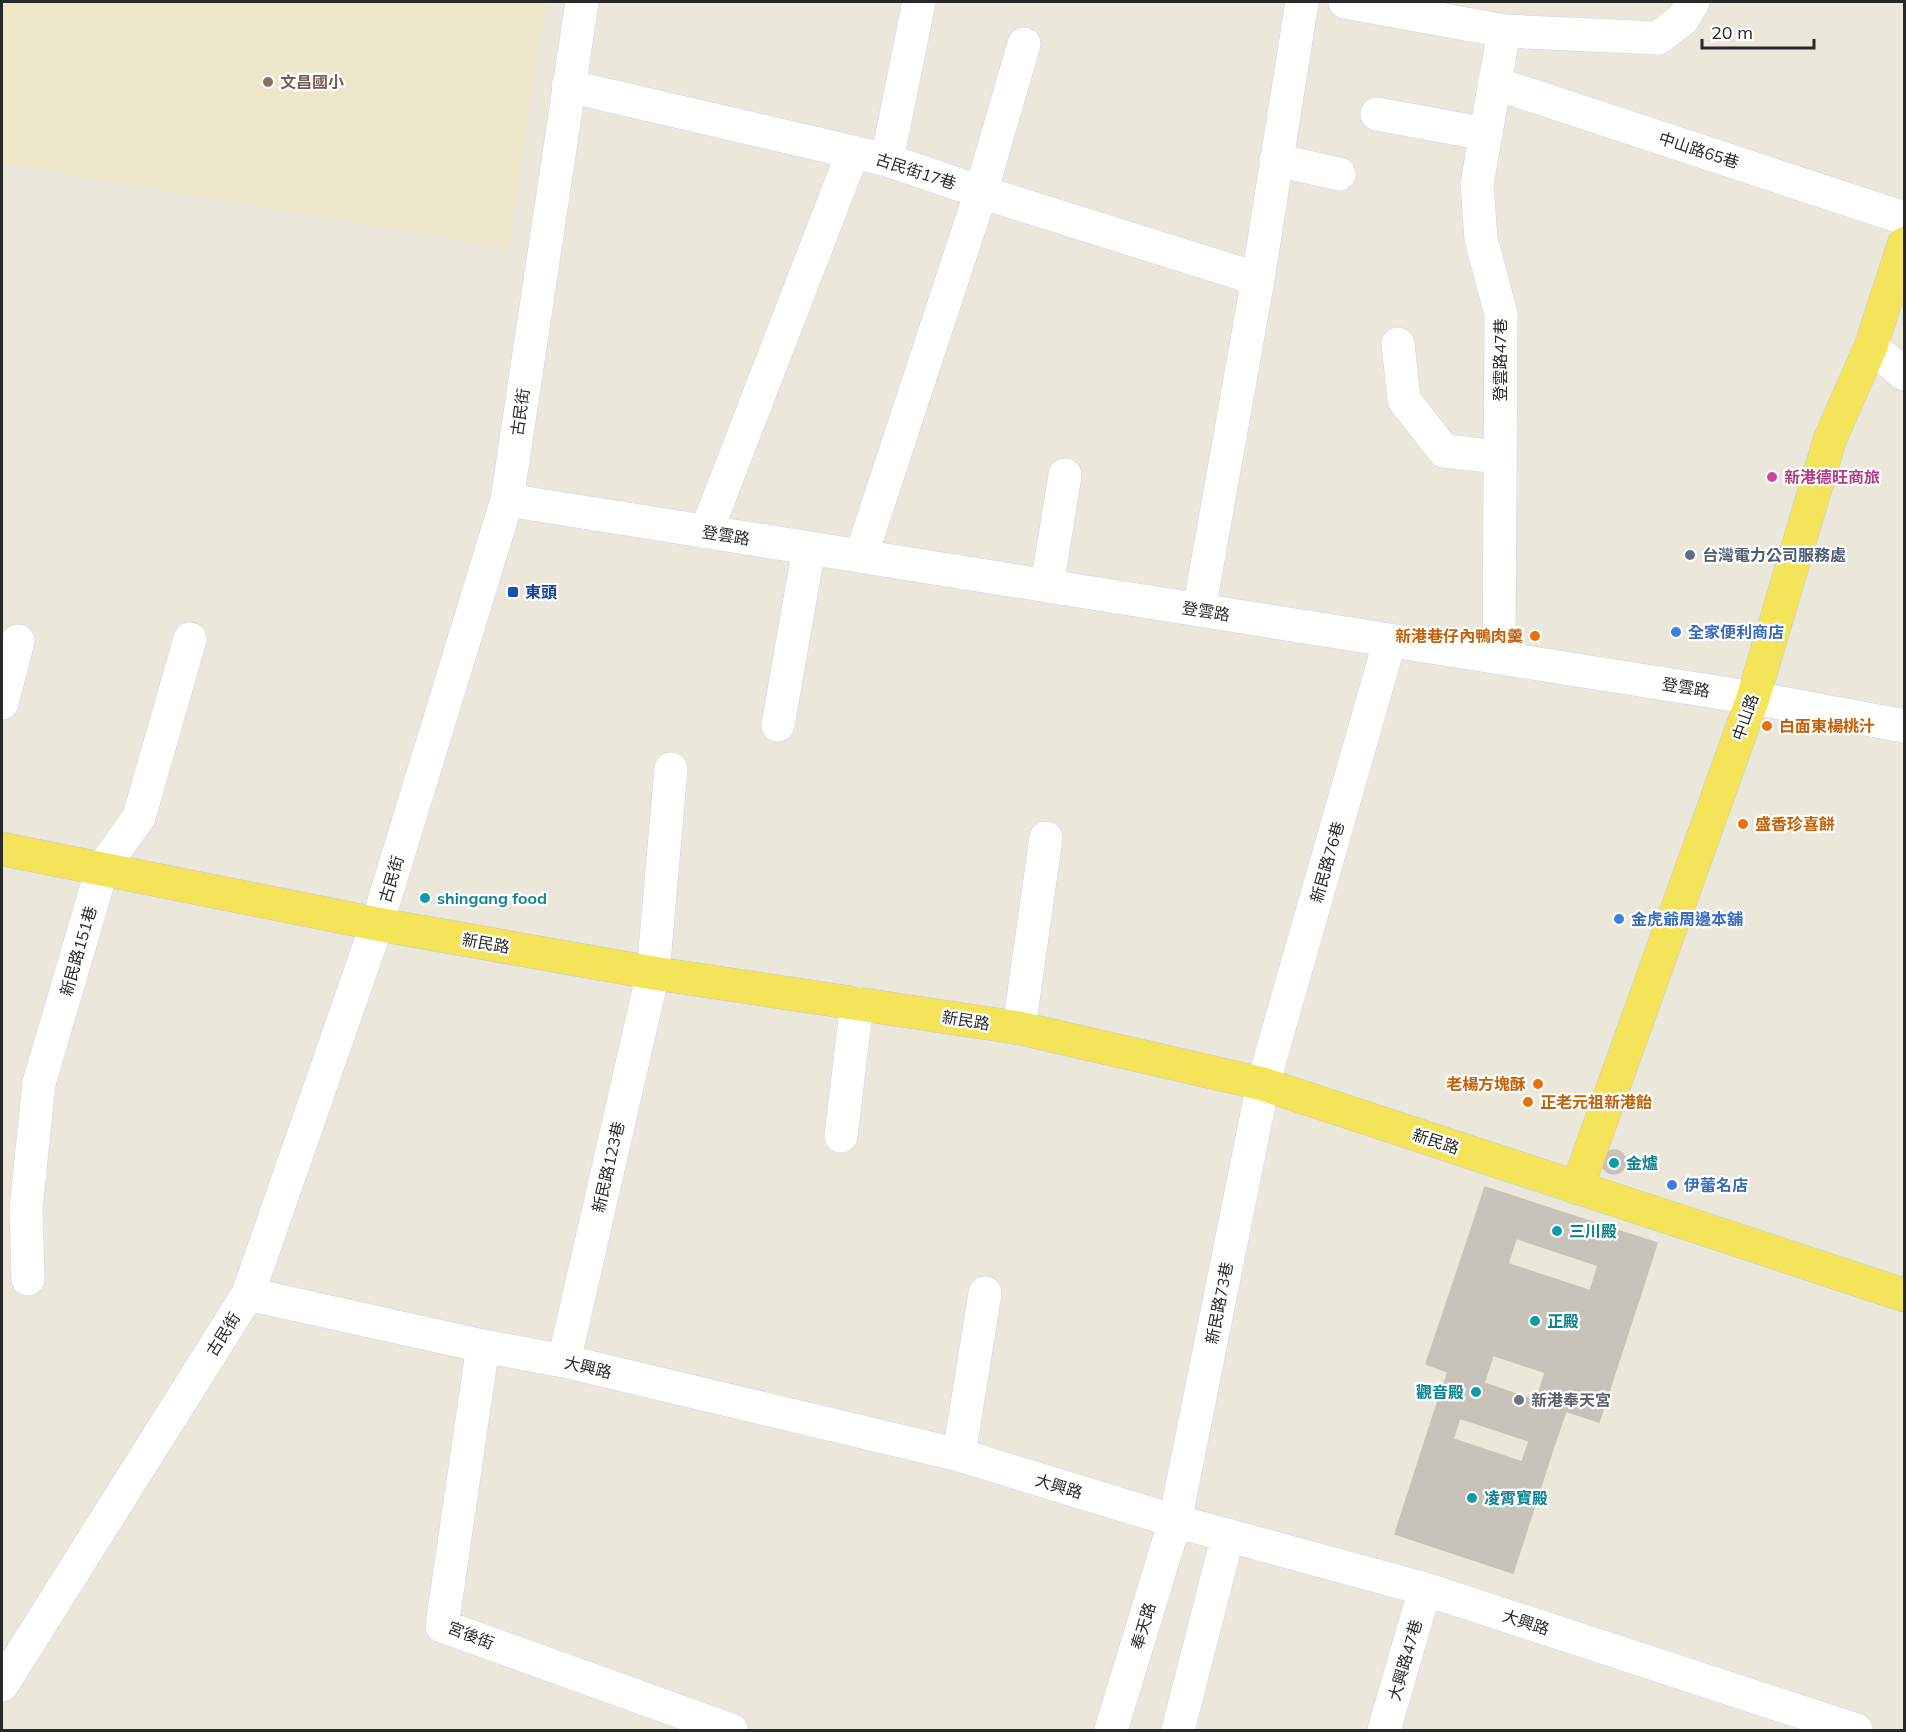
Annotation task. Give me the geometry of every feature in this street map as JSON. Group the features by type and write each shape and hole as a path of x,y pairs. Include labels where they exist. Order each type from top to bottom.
{"main road":[{"name":"中山路","path":"1577,1188 1753,698 1830,439 1871,346 1905,244"},
{"name":"新民路","path":"2,849 377,924 653,973 1018,1028 1263,1084 1905,1295"}],"street":[{"name":"古民街","path":"7,1664 248,1294 377,924 507,500 582,2"},
{"path":"887,160 919,2"},
{"path":"1199,610 1258,279 1302,2"},
{"path":"1345,2 1504,31 1658,38 1683,19 1693,2"},
{"name":"登雲路47巷","path":"1499,658 1501,314 1481,239 1477,184 1504,31"},
{"path":"861,556 981,192 1024,44"},
{"name":"中山路65巷","path":"1494,83 1905,218"},
{"name":"古民街17巷","path":"568,86 887,160 1258,279"},
{"path":"1377,114 1486,134"},
{"path":"706,532 853,152"},
{"path":"1276,160 1339,174"},
{"path":"1398,344 1404,400 1444,451 1500,457"},
{"path":"1871,346 1905,374"},
{"path":"1047,586 1065,475"},
{"name":"登雲路","path":"507,500 1753,698 1905,726"},
{"path":"778,725 809,548"},
{"name":"新民路151巷","path":"28,1279 26,1209 39,1083 102,869 139,817 190,639"},
{"path":"2,704 18,640"},
{"name":"新民路76巷","path":"1263,1084 1390,640"},
{"name":"新民路123巷","path":"564,1361 653,973 671,769"},
{"path":"1018,1028 1046,838"},
{"path":"841,1136 856,1003"},
{"name":"新民路73巷","path":"1175,1521 1263,1084"},
{"path":"958,1455 985,1293"},
{"name":"大興路","path":"248,1294 483,1346 564,1361 958,1455 1175,1521 1425,1589 1856,1731"},
{"name":"宮後街","path":"483,1346 442,1626 681,1721 731,1731"},
{"name":"奉天路","path":"1111,1731 1175,1521"},
{"path":"1178,1731 1228,1535"},
{"name":"大興路47巷","path":"1384,1731 1425,1589"}],"shaded area":[{"name":"文昌國小","path":"2,2 546,2 508,248 2,163"}],"building":[{"name":"金爐","path":"1614,1150 1623,1153 1626,1162 1623,1171 1614,1174 1605,1171 1602,1162 1605,1153"},
{"name":"三川殿","path":"1485,1187 1657,1243 1645,1281 1473,1224"},
{"path":"1473,1224 1516,1239 1470,1380 1426,1364"},
{"name":"正殿","path":"1509,1264 1591,1291 1562,1378 1480,1351"},
{"path":"1598,1266 1645,1281 1599,1422 1553,1407"},
{"name":"觀音殿","path":"1480,1351 1493,1356 1484,1383 1536,1401 1545,1373 1562,1378 1553,1407 1566,1411 1553,1449 1435,1410 1448,1372 1470,1380"},
{"name":"凌霄寶殿","path":"1435,1410 1460,1418 1453,1439 1522,1462 1529,1441 1553,1449 1513,1573 1395,1534"}],"place":[{"name":"文昌國小","path":"268,82"},
{"name":"新港德旺商旅","path":"1772,477"},
{"name":"台灣電力公司服務處","path":"1690,555"},
{"name":"東頭","path":"513,592"},
{"name":"全家便利商店","path":"1676,632"},
{"name":"新港巷仔內鴨肉羹","path":"1535,636"},
{"name":"白面東楊桃汁","path":"1767,726"},
{"name":"盛香珍喜餅","path":"1743,824"},
{"name":"shingang food","path":"425,898"},
{"name":"金虎爺周邊本舖","path":"1619,919"},
{"name":"老楊方塊酥","path":"1538,1084"},
{"name":"正老元祖新港飴","path":"1528,1102"},
{"name":"金爐","path":"1614,1163"},
{"name":"伊蕾名店","path":"1672,1185"},
{"name":"三川殿","path":"1557,1231"},
{"name":"正殿","path":"1535,1321"},
{"name":"觀音殿","path":"1476,1392"},
{"name":"新港奉天宮","path":"1519,1400"},
{"name":"凌霄寶殿","path":"1472,1498"}]}
